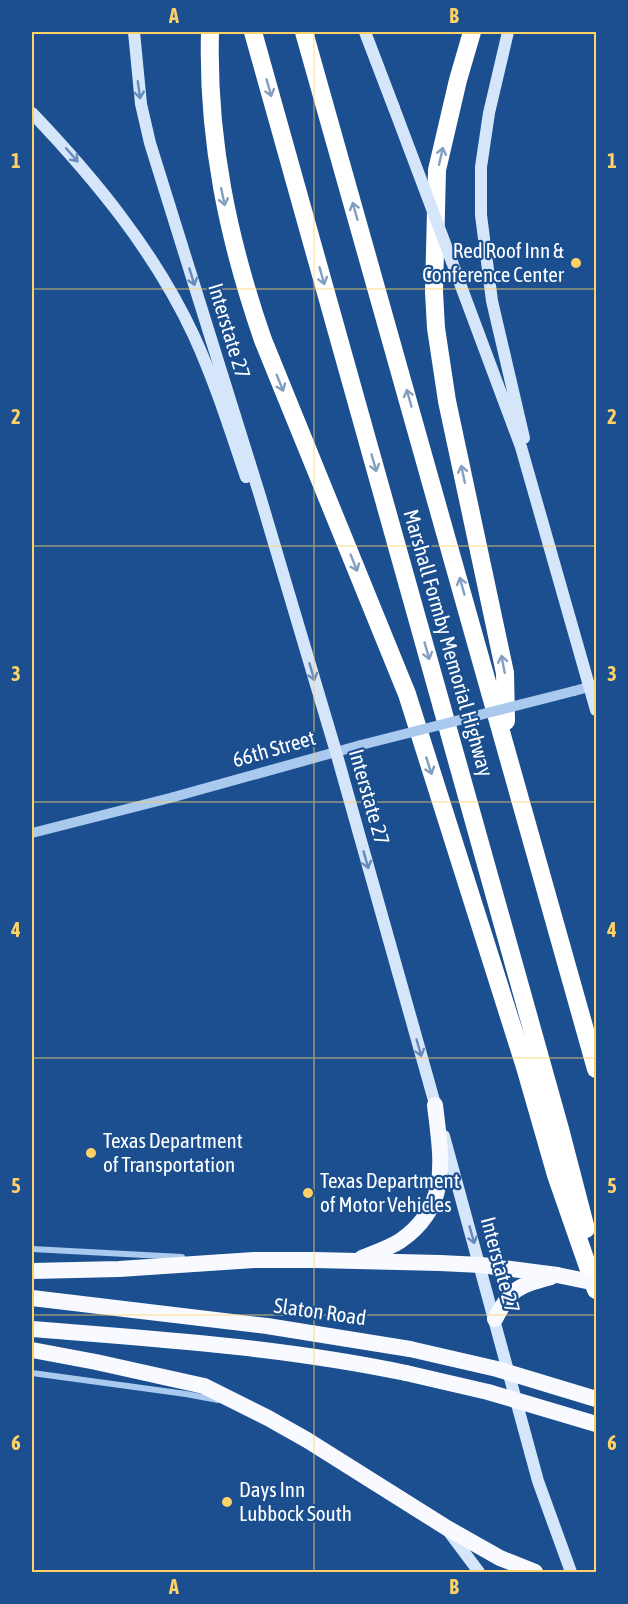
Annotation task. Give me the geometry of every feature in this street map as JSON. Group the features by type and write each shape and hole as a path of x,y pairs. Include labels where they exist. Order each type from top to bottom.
{"highway":[{"path":"210,32 214,139 220,185 247,294 263,340 406,694 525,1067 556,1175 597,1290"},
{"name":"Marshall Formby Memorial Highway","path":"253,32 597,1268"},
{"name":"Marshall Formby Memorial Highway","path":"304,32 597,1069"},
{"path":"472,32 437,170 434,292 436,328 447,401 506,673 506,744"},
{"path":"356,1261 399,1242 426,1216 436,1198 441,1181 442,1161 435,1105"},
{"path":"32,1270 119,1269 254,1260 356,1261 481,1265 597,1283"},
{"path":"495,1319 506,1299 521,1285 557,1275"},
{"name":"Slaton Road","path":"32,1298 267,1326 410,1349 498,1370 597,1399"},
{"path":"32,1329 283,1352 350,1361 488,1392 597,1424"},
{"path":"32,1350 204,1386 307,1440 447,1528 500,1558 535,1572"}],"main road":[{"name":"Interstate 27","path":"134,32 141,104 150,143 336,752 481,1265 538,1481 570,1572"},
{"path":"365,32 521,447 593,686 597,711"},
{"path":"508,32 489,113 481,167 481,215 492,301 522,429 530,475"},
{"path":"32,113 106,196 172,293 212,380 296,616"},
{"path":"447,1528 479,1572"}],"street":[{"name":"66th Street","path":"32,833 593,686"},
{"path":"32,1249 254,1260"},
{"path":"32,1373 186,1394 240,1405"}],"place":[{"name":"Red Roof Inn & Conference Center","path":"576,263"},
{"name":"Texas Department of Transportation","path":"91,1153"},
{"name":"Texas Department of Motor Vehicles","path":"308,1193"},
{"name":"Days Inn Lubbock South","path":"227,1502"}]}
